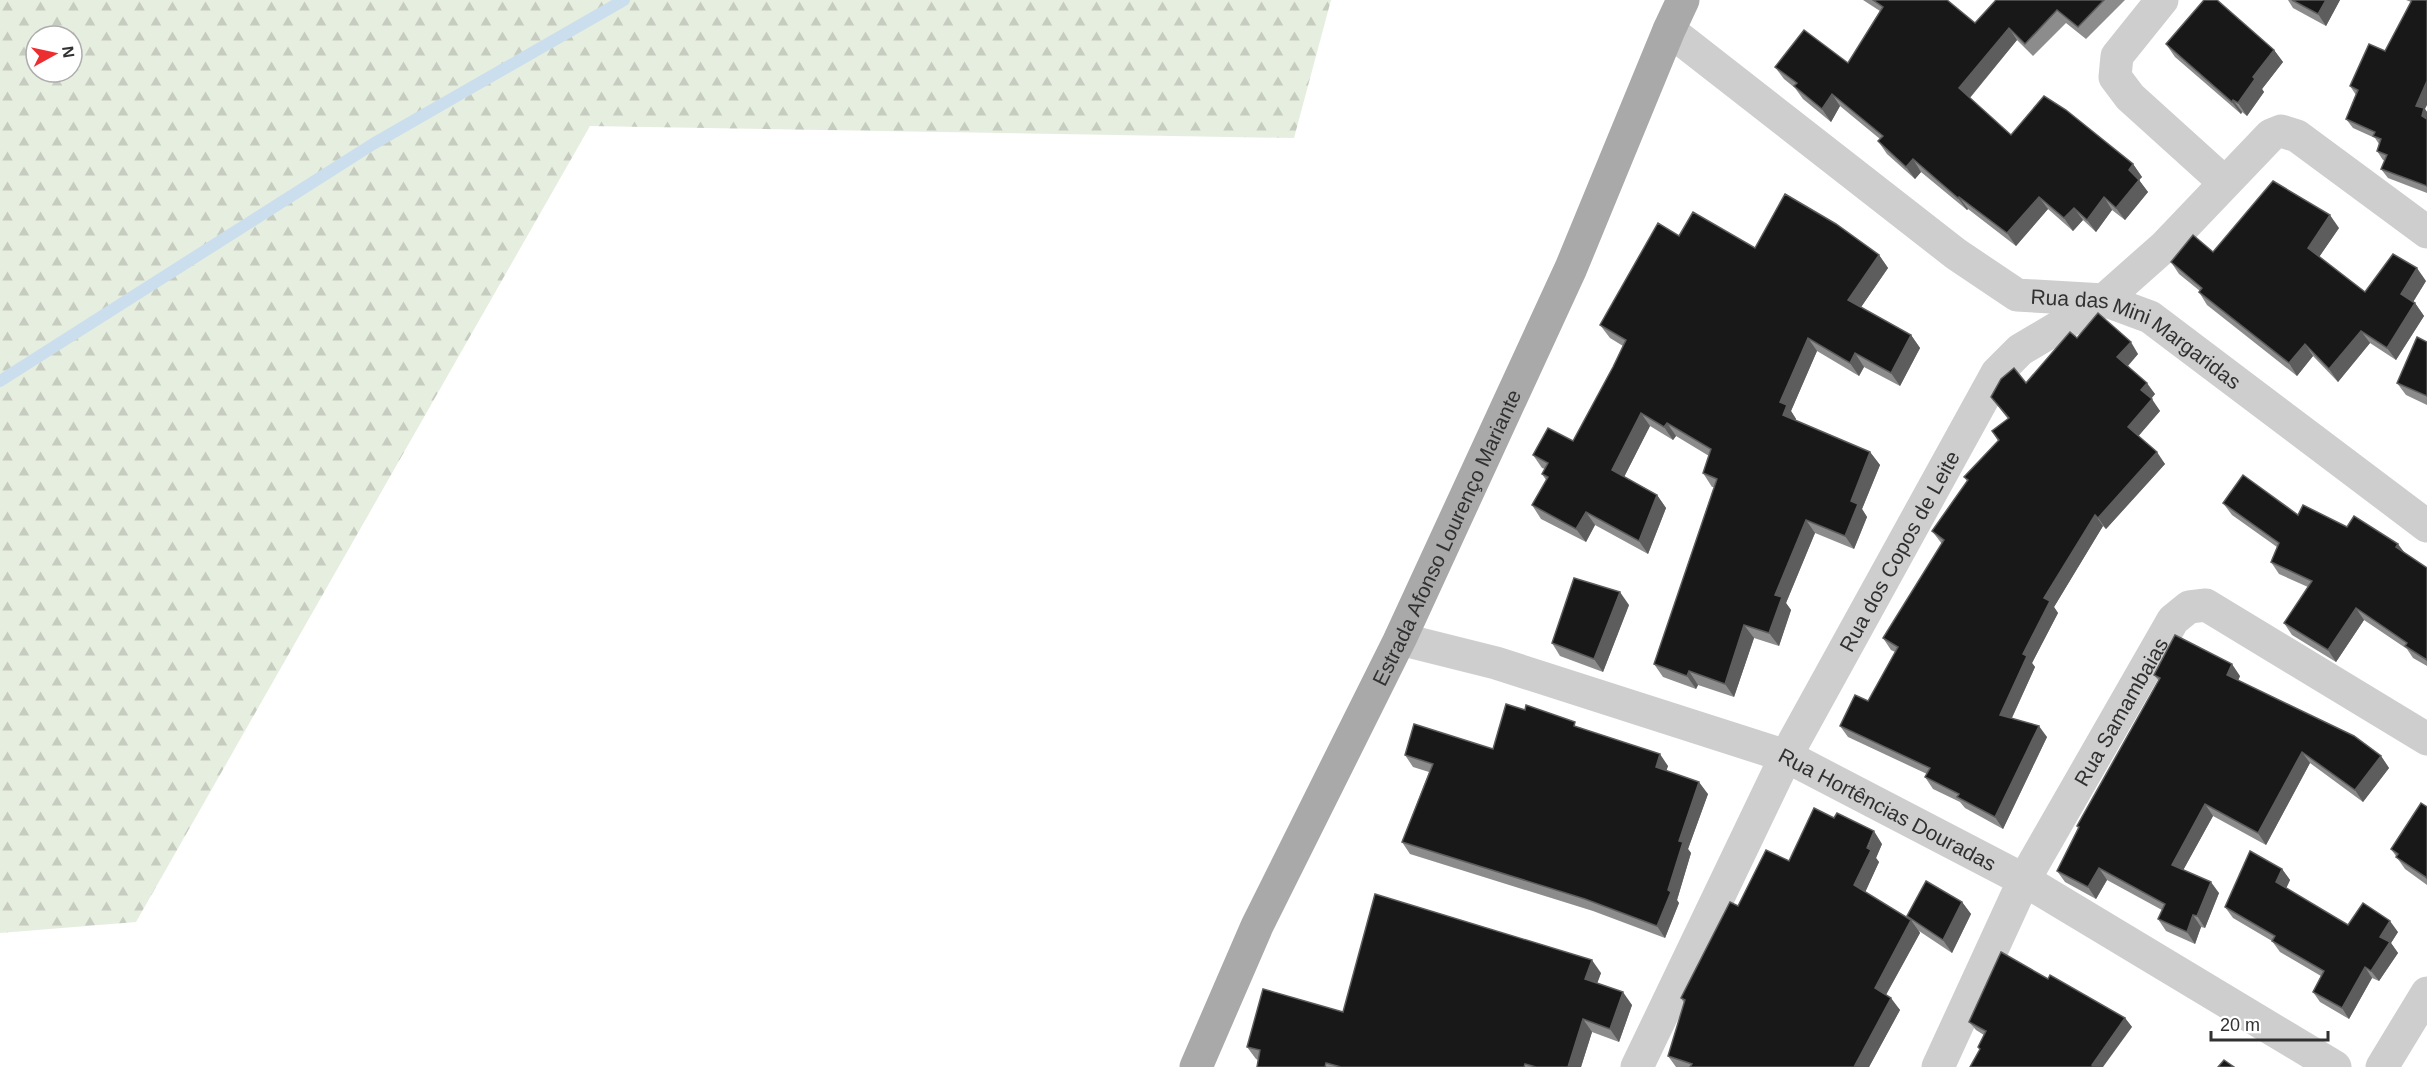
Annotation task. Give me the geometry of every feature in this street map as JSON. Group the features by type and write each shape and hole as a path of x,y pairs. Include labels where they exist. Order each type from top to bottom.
{"main road":[{"name":"Estrada Afonso Lourenço Mariante","path":"1196,1067 1257,926 1400,639 1571,268 1683,0"}],"street":[{"path":"2162,0 2117,56 2115,77 2130,97 2224,182"},
{"name":"Rua das Mini Margaridas","path":"1669,30 1956,254 2017,295 2104,300 2150,317 2427,526"},
{"name":"Rua dos Copos de Leite","path":"1637,1067 1786,756 1997,373 2020,350 2104,300 2166,245 2271,135 2281,130 2297,136 2427,232"},
{"name":"Rua Samambaias","path":"1938,1067 2024,880 2173,620 2189,607 2206,605 2427,739"},
{"name":"Rua Hortências Douradas","path":"1400,639 1496,663 1786,756 2024,880 2335,1067"},
{"path":"2382,1067 2427,993"}],"green space":[{"path":"0,0 1331,0 1294,138 590,126 136,922 0,933"}],"building":[{"path":"1873,0 1947,0 1975,23 1996,0 2104,0 2078,27 2057,10 2025,44 2009,28 1959,88 2011,135 2044,96 2066,110 2133,164 2129,170 2139,180 2116,208 2104,197 2087,220 2074,208 2064,218 2039,197 2007,233 1958,198 1913,159 1906,167 1878,141 1883,136 1832,94 1822,109 1794,86 1797,83 1775,67 1804,30 1848,63 1883,7"},
{"path":"2204,0 2217,0 2274,50 2253,77 2255,79 2238,103 2233,100 2232,102 2166,44"},
{"path":"2292,0 2326,0 2318,14"},
{"path":"2412,0 2427,0 2427,81 2416,106 2424,108 2422,116 2427,119 2427,186 2381,169 2387,155 2377,151 2381,139 2373,136 2375,132 2346,119 2358,90 2350,86 2369,44 2385,51"},
{"path":"2273,181 2330,215 2308,248 2365,292 2393,254 2417,268 2401,294 2415,303 2387,348 2361,331 2329,369 2305,344 2289,363 2199,292 2202,288 2171,262 2193,235 2213,252"},
{"path":"1785,194 1836,224 1879,255 1848,300 1911,335 1891,373 1855,353 1850,363 1808,338 1780,402 1787,405 1783,415 1870,452 1851,501 1858,504 1845,536 1806,520 1775,595 1782,597 1769,633 1744,625 1725,684 1689,671 1687,676 1654,664 1717,479 1703,473 1711,449 1667,423 1664,427 1641,413 1612,470 1657,495 1639,541 1586,512 1576,529 1532,505 1548,477 1542,474 1548,463 1533,455 1548,428 1573,441 1613,367 1626,340 1600,325 1658,223 1679,236 1693,212 1755,248"},
{"path":"2098,313 2131,342 2117,357 2147,383 2141,390 2152,399 2128,427 2157,452 2098,518 2095,515 2044,598 2050,601 2023,654 2027,656 2000,715 2039,726 1995,817 1957,797 1959,794 1925,777 1930,768 1840,726 1855,695 1868,701 1898,647 1883,638 1944,540 1932,531 1968,480 1964,477 1999,440 1992,431 2009,418 1991,397 2001,379 2014,368 2026,383 2070,332 2077,338"},
{"path":"2417,337 2427,342 2427,396 2397,383"},
{"path":"2243,475 2298,515 2303,505 2347,527 2354,516 2398,544 2396,547 2427,568 2427,660 2405,646 2407,643 2356,608 2328,650 2284,623 2312,581 2271,562 2279,543 2223,503"},
{"path":"1574,578 1620,592 1594,659 1552,643"},
{"path":"2175,635 2232,664 2227,675 2354,736 2381,756 2355,790 2302,752 2258,833 2205,804 2172,865 2211,882 2197,916 2193,915 2187,932 2158,919 2165,904 2099,868 2088,887 2057,871 2079,827 2077,826 2160,678 2154,675"},
{"path":"1506,704 1525,710 1526,705 1575,722 1574,726 1660,754 1656,767 1699,782 1679,841 1683,842 1668,890 1671,892 1657,926 1585,899 1402,842 1433,764 1405,755 1414,724 1493,749"},
{"path":"2421,803 2427,807 2427,878 2396,857 2398,854 2391,849"},
{"path":"1814,808 1834,818 1837,813 1874,831 1867,848 1871,850 1854,885 1911,920 1875,988 1891,998 1854,1067 1690,1067 1692,1064 1668,1056 1685,1000 1681,998 1730,902 1738,906 1766,850 1789,861"},
{"path":"2250,851 2282,869 2276,882 2348,925 2363,903 2390,921 2380,937 2390,942 2371,971 2365,967 2342,1008 2313,992 2324,971 2272,941 2275,936 2225,907"},
{"path":"1926,881 1962,902 1943,940 1907,916"},
{"path":"1375,894 1592,960 1585,979 1623,992 1610,1029 1583,1019 1568,1067 1536,1067 1525,1064 1524,1067 1341,1067 1326,1063 1325,1067 1257,1067 1260,1050 1247,1047 1263,989 1343,1012"},
{"path":"2001,952 2048,979 2050,975 2125,1018 2092,1065 2095,1067 1970,1067 1980,1049 1978,1047 1986,1031 1969,1022"},
{"path":"2224,1060 2234,1067 2218,1067"}],"waterway":[{"path":"0,381 373,144 624,0"}]}
